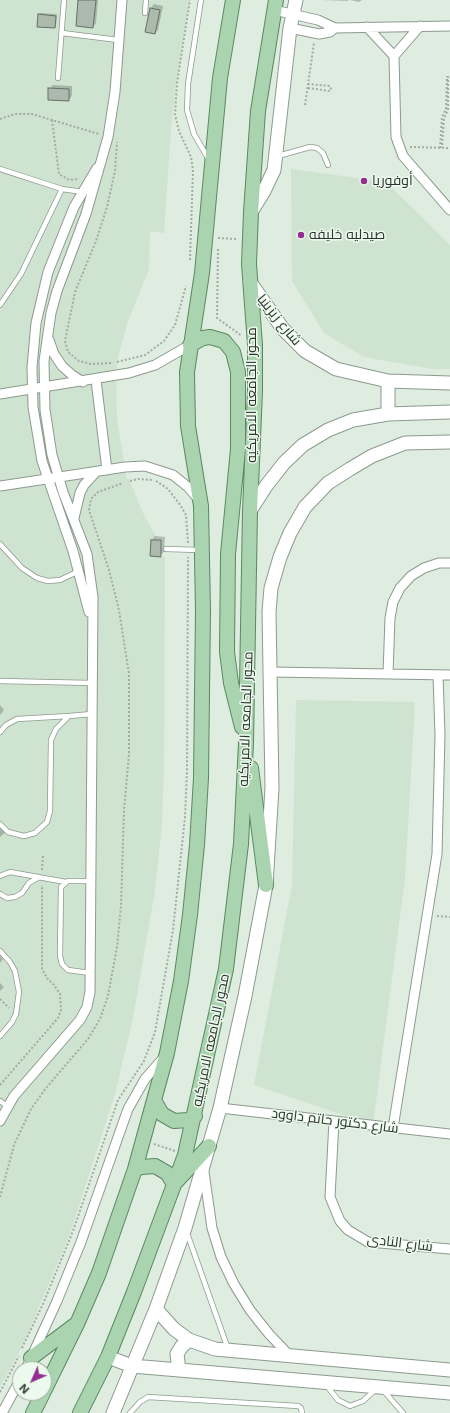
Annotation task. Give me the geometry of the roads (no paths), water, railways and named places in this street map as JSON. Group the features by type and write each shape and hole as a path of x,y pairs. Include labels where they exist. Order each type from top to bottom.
{"main road":[{"path":"52,1376 77,1324 101,1266 135,1169 155,1102 167,1053 182,973 197,845 203,710 203,550 200,502 188,426 187,372 190,345 214,235 211,163 220,78 233,0"},
{"name":"محور الجامعه الامريكيه","path":"80,1413 108,1357 185,1155 195,1116 226,969 241,844 246,743 250,511 255,391 255,345 250,282 244,240 251,212 258,111 275,5"},
{"path":"190,345 202,338 210,337 224,341 233,352 238,372 238,448 227,561 227,652 231,683 246,743 258,814 266,885"},
{"path":"155,1102 162,1114 174,1121 188,1120 195,1116"},
{"path":"135,1169 155,1166 167,1173 174,1184 209,1146"},
{"path":"24,1358 77,1324"},
{"path":"33,1413 39,1401"}],"street":[{"path":"0,1121 4,1104 80,1020 89,999 93,597 90,568 83,541 58,478 48,433 44,388 48,335 57,292 93,193 103,160 113,109 122,0"},
{"path":"251,212 274,170 290,28 296,0"},
{"path":"275,5 292,14 327,23 335,28"},
{"path":"420,26 394,56 394,129 398,147 411,166 450,210"},
{"path":"290,28 315,34 324,34 335,28 450,26"},
{"path":"367,27 394,56"},
{"path":"92,625 79,571 47,480 38,443 32,389 33,345 40,301 48,272 66,225 82,192 103,160"},
{"name":"شارع زيزينيا","path":"250,282 283,329 305,351 336,369 388,381 450,383"},
{"path":"48,335 58,360 72,375 83,382"},
{"path":"0,394 96,380 129,373 155,365 190,345"},
{"path":"96,380 107,470"},
{"path":"388,381 388,414"},
{"path":"250,511 266,486 284,463 303,445 328,430 353,420 388,414 450,412"},
{"path":"113,1413 156,1309 185,1228 220,1108 245,996 266,885 272,788 269,612 271,588 290,533 305,507 328,483 372,456 405,443 450,442"},
{"path":"0,486 140,466 164,471 181,480 200,502"},
{"path":"74,519 80,493 84,485 96,472"},
{"path":"388,674 390,618 393,602 400,588 410,576 424,568 439,563 450,563"},
{"path":"271,672 450,675"},
{"path":"393,1128 437,854 440,795 438,675"},
{"path":"24,1358 81,1242 128,1109 145,1080 167,1053"},
{"name":"شارع دكتور حاتم داوود","path":"220,1108 450,1134"},
{"name":"شارع النادى","path":"334,1120 330,1197 340,1221 348,1230 368,1242 450,1249"},
{"path":"203,1167 212,1228 221,1257 234,1284 250,1310 269,1334 290,1356"},
{"path":"156,1309 174,1329 189,1340 215,1349 450,1370"},
{"path":"179,1370 178,1354 182,1346 189,1340"},
{"path":"108,1357 132,1366 450,1393"},
{"path":"2,1413 12,1395"}],"lane":[{"path":"58,78 64,0"},
{"path":"145,13 146,0"},
{"path":"201,0 188,84 187,110 194,134 211,163"},
{"path":"62,33 118,40"},
{"path":"276,156 310,147 322,153 328,166"},
{"path":"0,169 62,189 93,193"},
{"path":"0,306 25,265 62,189"},
{"path":"0,544 22,568 37,578 48,581 60,580 79,571"},
{"path":"166,549 203,550"},
{"path":"0,681 92,683"},
{"path":"0,732 6,725 17,719 92,714"},
{"path":"0,824 8,832 24,836 35,833 47,822 50,811 51,740 56,729 69,716"},
{"path":"0,876 10,872 66,882 90,881"},
{"path":"0,894 6,898 15,897 22,893 29,883 40,877"},
{"path":"66,882 61,890 60,960 64,968 68,970 90,973"},
{"path":"0,951 10,962 18,981 19,1003 12,1022 0,1036"},
{"path":"185,1228 229,1350"},
{"path":"320,1381 338,1400 350,1406 363,1401 379,1386 392,1398 403,1413"},
{"path":"130,1413 140,1402 148,1397 152,1397 298,1406 301,1408 302,1413"}],"place":[{"name":"أوفوريا","path":"364,181"},
{"name":"صيدليه خليفه","path":"301,235"}]}
